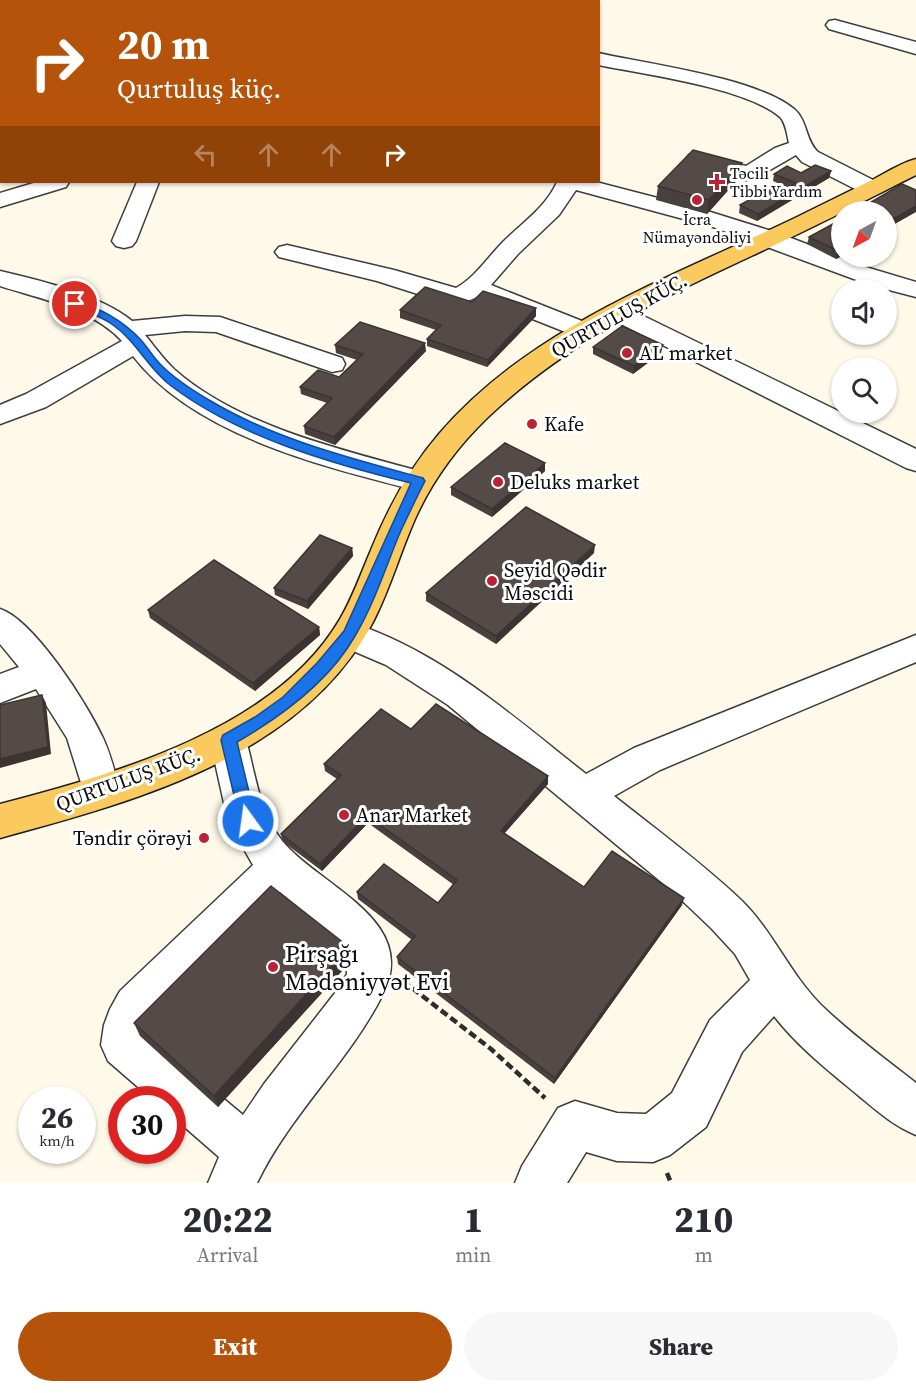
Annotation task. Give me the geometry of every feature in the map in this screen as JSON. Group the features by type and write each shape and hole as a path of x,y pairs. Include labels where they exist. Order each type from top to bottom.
{"main road":[{"name":"QURTULUŞ KÜÇ.","path":"0,822 101,791 175,765 228,740 261,721 288,701 322,667 349,634 368,598 393,534 418,481 445,445 474,414 523,372 583,331 616,312 871,188 911,172"}],"street":[{"path":"835,25 916,48"},
{"path":"600,59 721,85 764,98 788,114 794,123 800,147 810,157 871,188"},
{"path":"693,159 746,173 754,171 777,153 800,147"},
{"path":"0,200 55,183"},
{"path":"124,241 148,183"},
{"path":"287,252 385,275 449,296 461,296 475,288 510,249 552,209 563,196 570,183"},
{"path":"574,183 770,238 858,279"},
{"path":"0,278 104,315 132,337 155,366 174,382 205,403 251,426 331,457 418,481"},
{"path":"475,288 523,305 583,331"},
{"path":"897,288 916,290"},
{"path":"616,312 916,461"},
{"path":"0,415 37,399 102,359 132,337 184,322 203,322 220,326 332,364"},
{"path":"0,622 42,672 86,739 101,791"},
{"path":"349,634 398,656 461,695 726,914 750,940 777,986 805,1020 916,1112"},
{"path":"583,795 647,759 916,648"},
{"path":"0,689 42,672"},
{"path":"228,740 248,821 278,867 346,920 366,942 369,962 368,979 351,1008 280,1100 240,1166 124,1045 126,1025 136,1006 278,867"},
{"path":"539,1183 575,1125 617,1137 653,1138 689,1110 726,1036 755,1004 777,986"}],"path":[{"path":"369,962 420,993 491,1049 575,1125"}],"building":[{"path":"693,150 742,163 709,200 658,186"},
{"path":"815,165 831,171 758,214 740,205 772,187 783,191 796,183 774,174 787,166 801,173"},
{"path":"902,184 916,190 916,206 897,217 897,201 873,201"},
{"path":"831,225 831,248 809,237"},
{"path":"425,287 472,302 483,291 536,308 488,360 427,339 441,325 400,310"},
{"path":"360,322 425,343 334,437 304,426 332,398 300,387 318,370 339,377 363,354 335,345"},
{"path":"622,326 663,345 634,366 593,347"},
{"path":"505,443 545,463 492,509 451,487"},
{"path":"526,507 595,545 496,636 426,593"},
{"path":"320,535 352,548 307,601 274,588"},
{"path":"214,560 319,627 253,683 148,610"},
{"path":"42,695 48,747 0,759 0,705"},
{"path":"436,704 548,776 501,831 584,887 612,851 684,898 555,1078 397,957 415,936 357,892 384,864 438,903 457,880 367,816 320,864 281,834 341,775 324,764 381,709 411,729"},
{"path":"271,886 349,947 214,1096 134,1023"}],"place":[{"name":"Təcili Tibbi Yardım","path":"717,182"},
{"name":"İcra Nümayəndəliyi","path":"697,200"},
{"name":"AL market","path":"627,353"},
{"name":"Kafe","path":"532,424"},
{"name":"Deluks market","path":"498,482"},
{"name":"Seyid Qədir Məscidi","path":"492,581"},
{"name":"Anar Market","path":"344,815"},
{"name":"Təndir çörəyi","path":"204,838"},
{"name":"Pirşağı Mədəniyyət Evi","path":"273,967"}],"route":[{"path":"75,304 117,322 155,366 205,403 251,426 316,452 418,481 393,534 368,598 349,634 322,667 288,701 261,721 228,740 248,821"}]}
